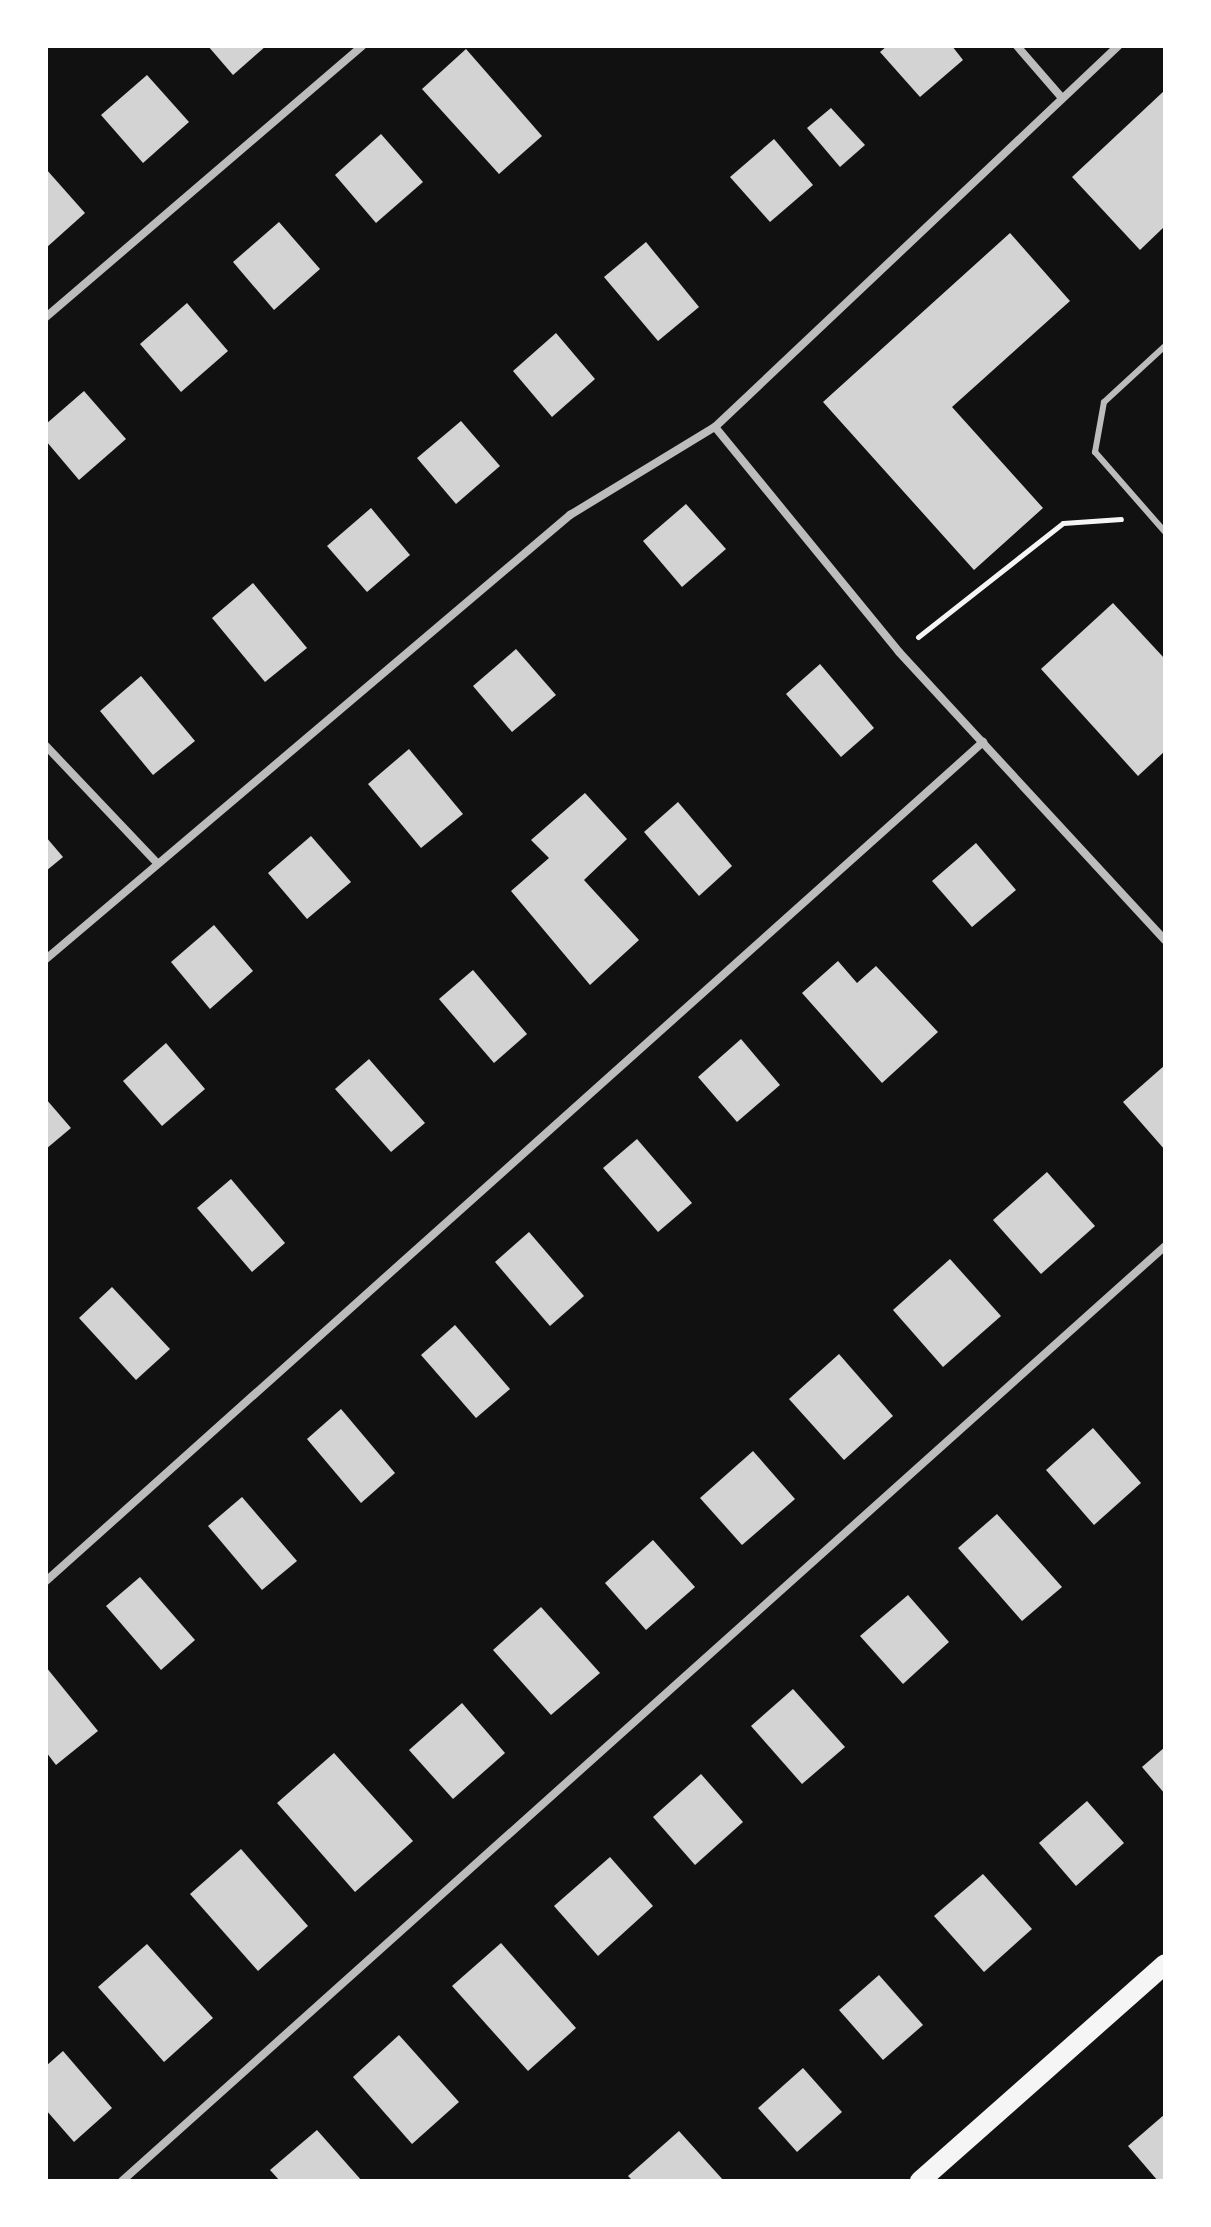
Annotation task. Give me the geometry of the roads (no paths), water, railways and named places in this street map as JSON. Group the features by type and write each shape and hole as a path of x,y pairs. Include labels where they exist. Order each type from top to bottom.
{"main road":[{"path":"920,2181 1165,1964"}],"street":[{"path":"46,317 362,46"},
{"path":"1017,46 1062,98"},
{"path":"46,959 156,862 570,515 715,427 1118,46"},
{"path":"715,427 899,652 1165,940"},
{"path":"46,1581 983,742"},
{"path":"46,746 156,862"},
{"path":"122,2181 1165,1246"}],"lane":[{"path":"1165,346 1104,402 1095,452 1165,532"}]}
